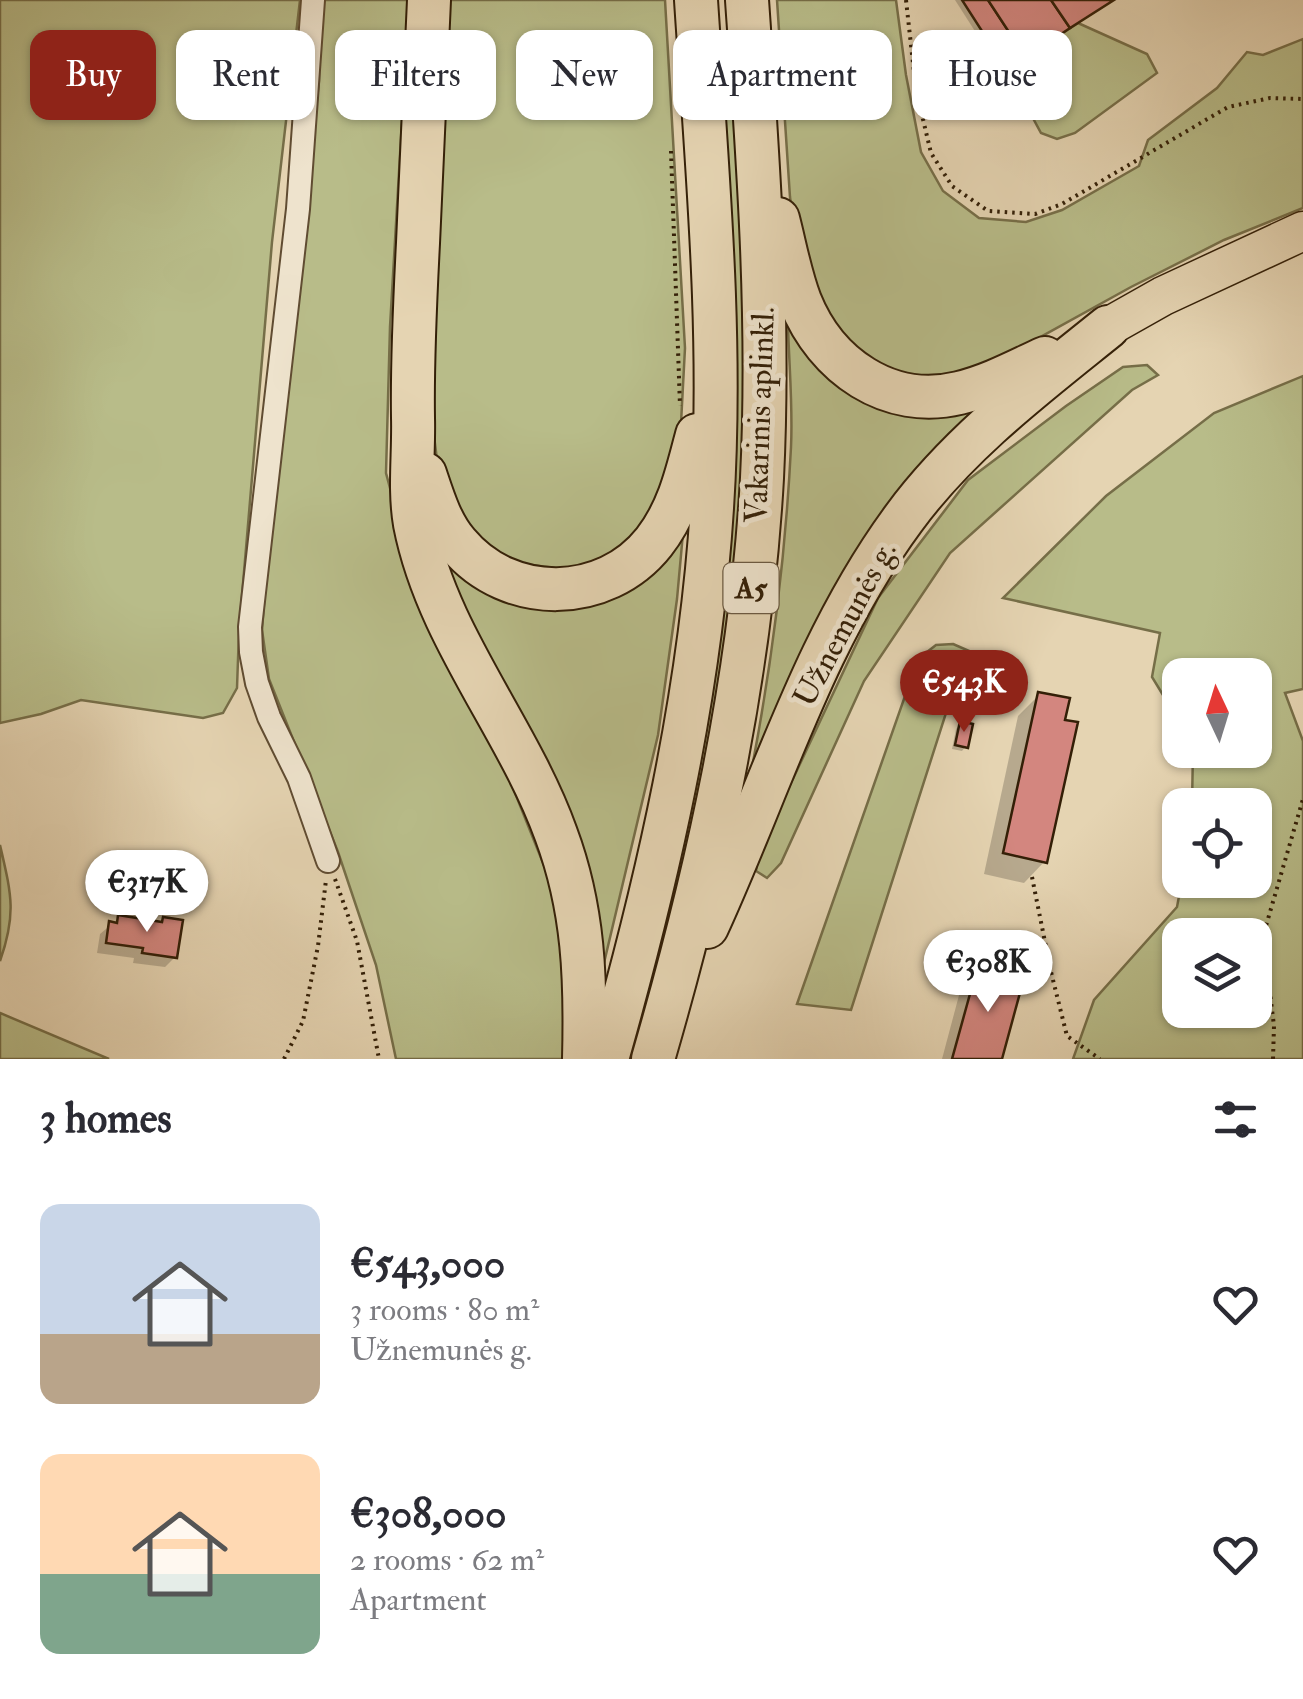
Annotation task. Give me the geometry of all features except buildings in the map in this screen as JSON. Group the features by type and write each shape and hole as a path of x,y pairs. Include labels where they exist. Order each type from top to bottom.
{"highway":[{"path":"429,0 412,372 415,522 448,620 538,793 570,878 583,954 584,1059"},
{"name":"Vakarinis aplinkl.","path":"607,1059 632,972 686,732 704,604 715,365 696,0"},
{"name":"Vakarinis aplinkl.","path":"658,1041 723,777 739,688 762,478 765,303 747,0"},
{"path":"758,145 800,300 815,330 836,358 889,392 919,396 958,394 993,382 1108,328"},
{"name":"Užnemunės g.","path":"658,1041 797,712 867,573 906,516 951,464 1022,396 1108,328"},
{"path":"413,436 435,506 456,542 478,564 504,579 540,590 583,588 620,572 652,545 670,519 683,490 715,365"}],"main road":[{"name":"Užnemunės g.","path":"1108,328 1162,296 1303,231"}],"street":[{"path":"313,0 298,209 250,627 257,682 328,861"}],"path":[{"path":"906,0 916,90 930,153 952,186 988,211 1034,214 1062,204 1228,107 1270,98 1303,99"},
{"path":"671,137 680,410"},
{"path":"1273,1059 1274,1026 1263,936 1303,800"},
{"path":"284,1059 303,1021 318,946 328,861"},
{"path":"328,861 357,940 378,1059"},
{"path":"1032,877 1067,1036 1100,1059"}],"green space":[{"path":"0,0 300,0 297,30 176,30 176,120 286,120 272,242 237,688 223,713 203,718 81,700 0,723"},
{"path":"320,0 409,0 407,30 335,30 335,120 402,120 386,473 423,611 509,778 551,883 564,958 562,1059 396,1059 376,965 338,852 269,679 262,630 267,565 319,81"},
{"path":"445,0 665,0 685,348 680,442 644,530 587,572 491,560 440,484 430,404 441,120 496,120 496,30 444,30"},
{"path":"777,0 896,0 912,120 921,152 943,191 979,218 1026,222 1062,210 1139,166 1148,140 1217,88 1247,52 1263,55 1303,39 1303,208 1224,240 979,371 934,382 890,379 836,338 796,239 785,120 892,120 892,30 779,30"},
{"path":"1078,23 1147,54 1157,73 1075,133 1057,139 1041,133 1034,120 1072,120 1072,30 1067,30"},
{"path":"712,120 739,120 747,435 725,666 705,774 637,1059 622,1059 691,775"},
{"path":"788,325 804,342 994,407 745,803 769,671 785,537 791,432"},
{"path":"1147,365 1158,375 1132,390 950,553 864,681 781,863 767,878 756,871 759,851 878,598 968,480 1123,367"},
{"path":"1303,376 1303,689 1285,693 1303,741 1303,1059 1073,1059 1094,1000 1162,924 1162,1028 1272,1028 1272,918 1167,918 1177,907 1179,898 1272,898 1272,788 1192,788 1193,768 1272,768 1272,658 1162,658 1162,693 1152,677 1160,633 1003,598 1106,496 1214,413"},
{"path":"683,533 658,735 599,984 464,627 441,543 518,598"},
{"path":"953,644 974,653 953,691 851,1010 797,1004 918,659 936,645"},
{"path":"0,845 10,903 9,929 0,961"},
{"path":"0,1013 109,1059 0,1059"}]}
